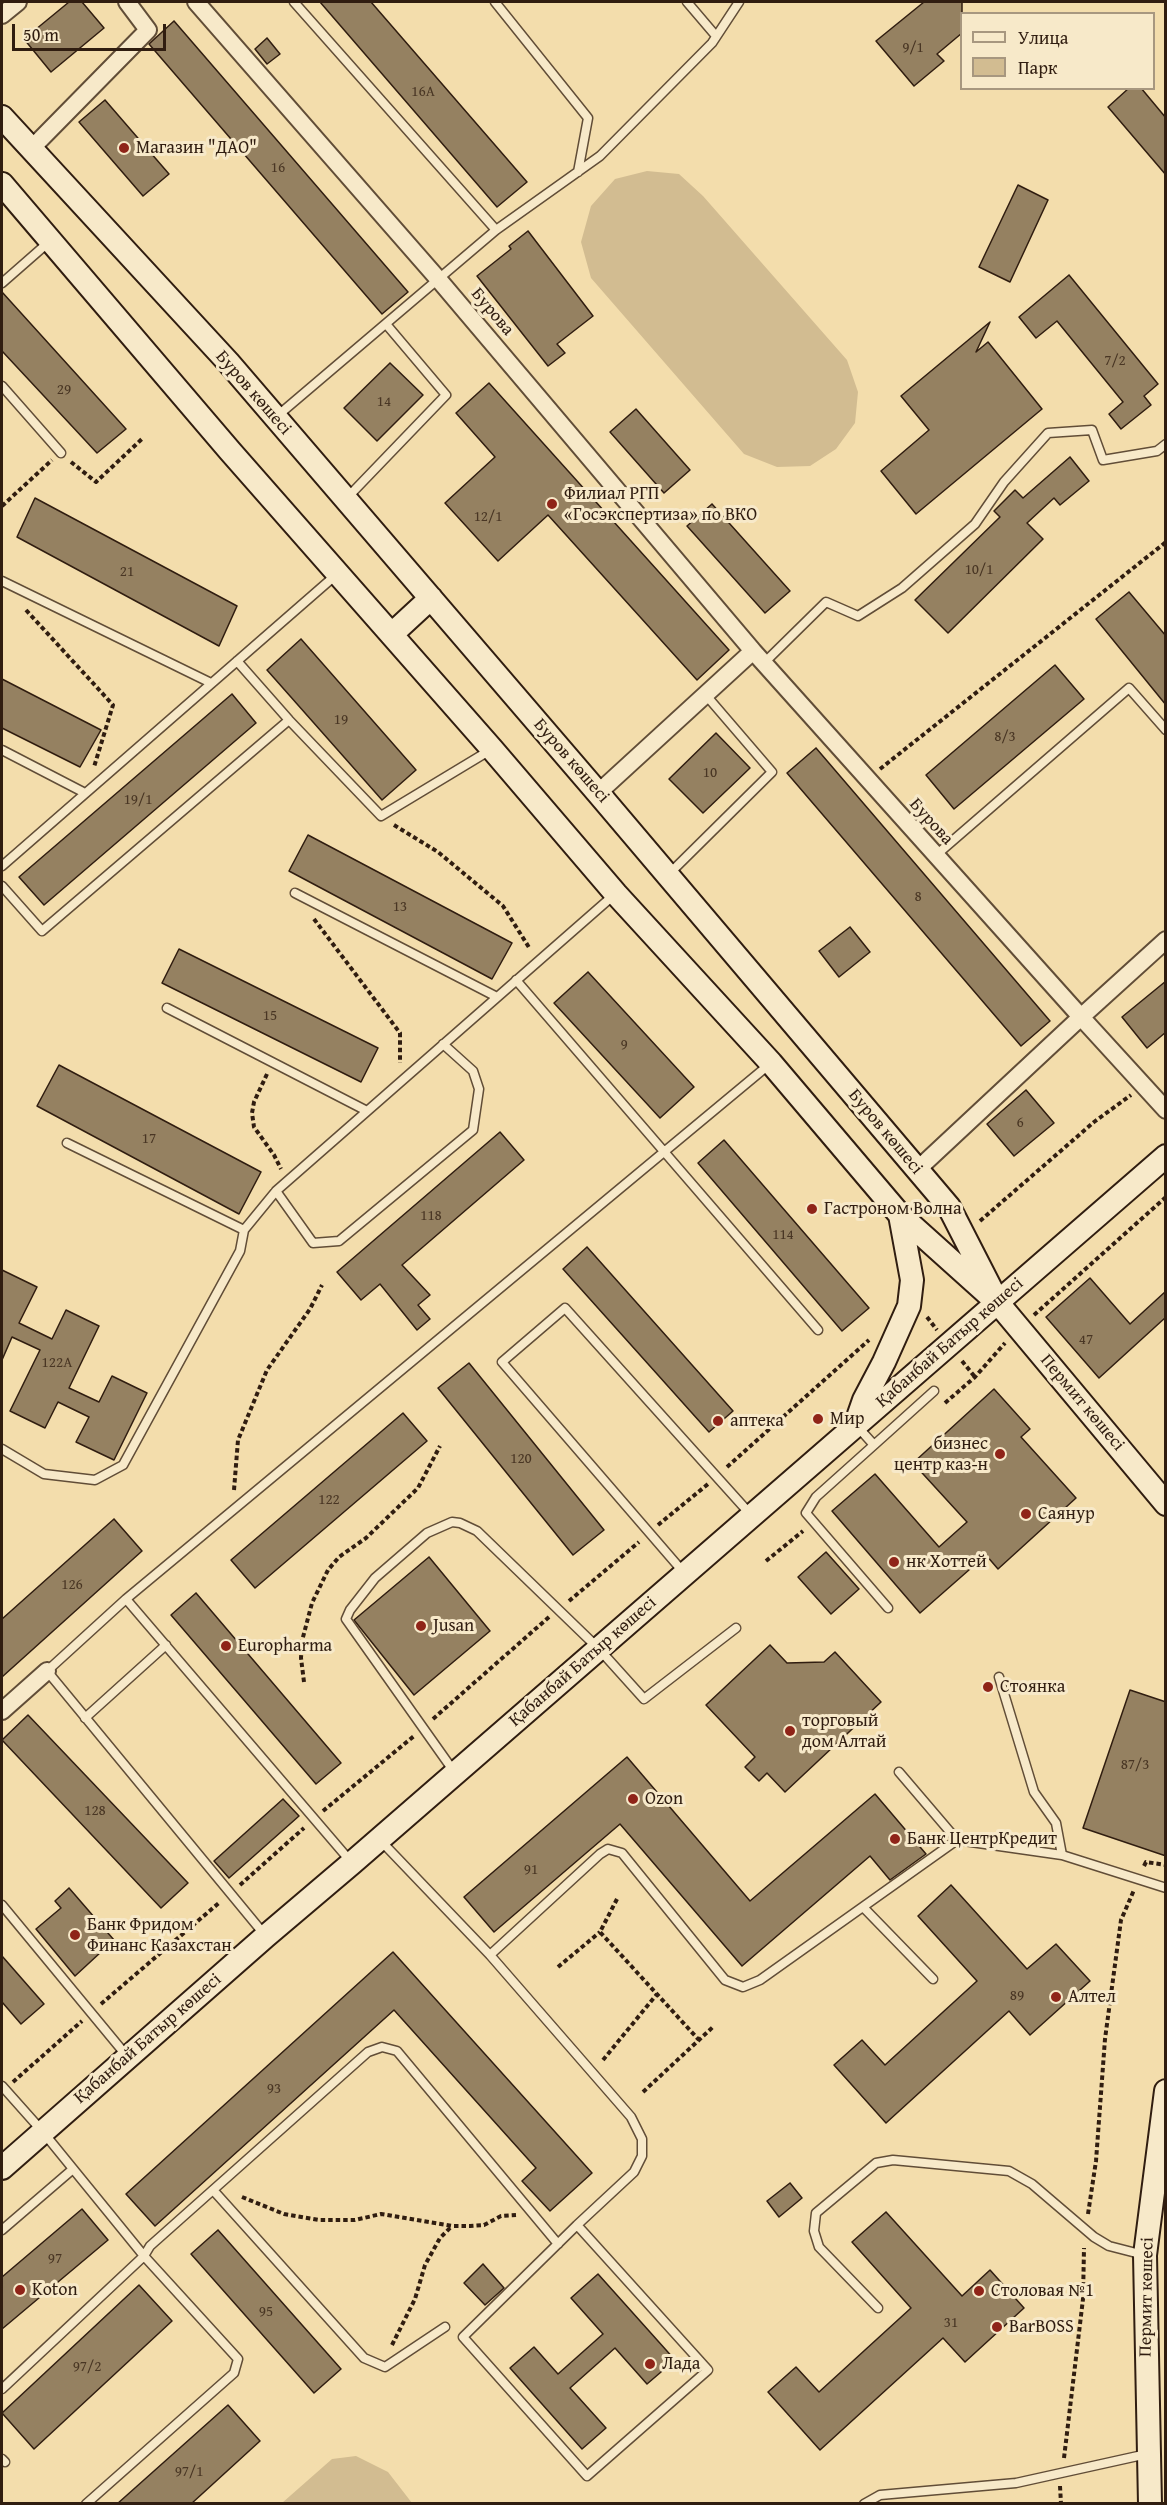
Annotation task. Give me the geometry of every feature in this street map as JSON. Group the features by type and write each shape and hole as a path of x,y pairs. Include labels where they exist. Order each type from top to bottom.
{"main road":[{"name":"Буров көшесі","path":"2,117 228,362 949,1207 998,1303"},
{"path":"2,184 337,574 392,634 616,894 771,1063 900,1215 998,1303"},
{"path":"392,634 431,598"},
{"name":"Қабанбай Батыр көшесі","path":"2,2168 266,1936 380,1840 454,1773 1166,1156"},
{"path":"856,1425 864,1400 909,1306 912,1280 900,1215"},
{"name":"Пермит көшесі","path":"998,1303 1166,1504"},
{"name":"Пермит көшесі","path":"1150,2504 1145,2255 1166,2091"}],"street":[{"path":"2,15 18,2"},
{"path":"31,149 148,30 127,2"},
{"name":"Бурова","path":"196,2 439,280 758,657 1166,1110"},
{"path":"598,793 705,694 758,657"},
{"path":"917,1170 1166,940"},
{"path":"2,1712 47,1671"}],"lane":[{"path":"294,2 496,230"},
{"path":"495,2 588,118 578,172"},
{"path":"687,2 716,36"},
{"path":"275,417 496,230 600,156 716,36 740,2"},
{"path":"2,283 51,241"},
{"path":"346,499 446,395 386,324"},
{"path":"2,386 61,453"},
{"path":"758,657 826,602 858,616 902,588 975,524 1004,482 1048,433 1092,430 1103,460 1157,451 1166,444"},
{"path":"2,866 337,574"},
{"path":"2,581 212,683"},
{"path":"237,661 289,720 381,816 492,749"},
{"path":"935,856 1130,688 1166,730"},
{"path":"668,876 772,771 705,694"},
{"path":"2,886 42,931 289,720"},
{"path":"2,750 86,793"},
{"path":"295,893 497,997"},
{"path":"2,1449 44,1474 95,1480 123,1465 240,1251 244,1230 276,1191 616,894"},
{"path":"516,980 818,1330"},
{"path":"167,1008 367,1111"},
{"path":"276,1191 313,1243 339,1241 473,1130 479,1089 473,1071 443,1044"},
{"path":"266,1936 47,1671 126,1599 771,1063"},
{"path":"67,1143 244,1230"},
{"path":"685,1574 502,1362 565,1308 752,1515"},
{"path":"888,1608 806,1513 816,1497 934,1391"},
{"path":"856,1425 874,1445"},
{"path":"454,1773 346,1619 350,1610 375,1578 427,1533 452,1522 469,1526 477,1531 599,1648 644,1699 736,1629"},
{"path":"126,1599 352,1863"},
{"path":"85,1718 166,1645"},
{"path":"999,1677 1034,1792 1056,1823 1062,1855"},
{"path":"899,1772 957,1839 1062,1855 1166,1888"},
{"path":"490,1955 608,1849 622,1853 725,1980 743,1987 760,1980 957,1839"},
{"path":"380,1840 490,1955 631,2117 642,2139 642,2156 634,2172 577,2225 464,2337 587,2476 708,2370 577,2225"},
{"path":"2,1905 129,2058"},
{"path":"863,1907 933,1979"},
{"path":"2,2389 144,2256 150,2246 368,2052 382,2047 397,2051 558,2244"},
{"path":"3,2088 43,2132 144,2256 238,2359 234,2373 86,2504"},
{"path":"878,2308 819,2247 814,2231 816,2213 876,2163 893,2160 1009,2171 1032,2184 1086,2230 1109,2246 1145,2255"},
{"path":"2,2230 73,2169"},
{"path":"213,2190 364,2358 385,2367 445,2327"},
{"path":"864,2504 880,2495 1016,2483 1148,2454"}],"path":[{"path":"2,506 61,453 96,482 143,438"},
{"path":"867,780 1166,542"},
{"path":"25,609 113,705 86,793"},
{"path":"381,816 438,852 503,906 538,961"},
{"path":"295,893 400,1033 400,1082"},
{"path":"273,1063 254,1101 252,1113 255,1127 274,1155 287,1181"},
{"path":"964,1236 1094,1122 1144,1086"},
{"path":"941,1406 975,1377 1074,1277 1166,1197"},
{"path":"233,1510 238,1440 267,1370 310,1309 322,1285"},
{"path":"909,1306 914,1301 975,1377"},
{"path":"3,2088 314,1819 422,1729 558,1609 717,1476 873,1336"},
{"path":"304,1682 301,1658 302,1641 312,1603 327,1570 339,1557 366,1538 418,1488 440,1446"},
{"path":"766,1561 814,1521"},
{"path":"1061,2504 1059,2496 1083,2299 1086,2230 1096,2161 1105,2039 1121,1920 1146,1862 1166,1864"},
{"path":"558,1967 600,1932 617,1899"},
{"path":"600,1932 699,2040"},
{"path":"603,2060 657,1994"},
{"path":"643,2092 714,2026"},
{"path":"242,2197 284,2214 319,2220 355,2220 381,2214 452,2226 484,2225 501,2216 516,2215"},
{"path":"385,2367 387,2354 415,2299 425,2265 440,2238 452,2226"}],"green space":[{"path":"647,171 679,174 703,196 847,360 858,392 855,423 836,449 810,466 777,467 744,454 591,278 581,242 591,206 615,179"},
{"path":"356,2456 388,2472 412,2503 282,2503 332,2459"}],"building":[{"path":"69,2 82,2 104,28 51,72 24,39"},
{"path":"320,2 371,2 527,182 497,207"},
{"path":"924,2 962,2 960,35 937,54 944,61 914,86 876,41"},
{"path":"174,21 408,292 382,314 149,44"},
{"path":"267,38 280,54 267,64 255,49"},
{"path":"1127,90 1143,90 1166,118 1166,175 1108,107"},
{"name":"Магазин \"ДАО\"","path":"105,100 169,174 143,196 79,122"},
{"path":"1018,185 1048,200 1010,282 979,267"},
{"path":"528,231 593,316 557,344 565,353 548,366 477,276 511,249 509,246"},
{"path":"1069,275 1158,384 1144,396 1151,405 1121,429 1109,414 1123,402 1057,321 1036,338 1019,317"},
{"path":"2,292 126,429 97,453 2,351"},
{"path":"990,322 976,352 988,342 1042,409 916,514 881,471 929,430 901,396"},
{"path":"390,363 423,395 377,441 344,408"},
{"path":"489,383 729,650 697,680 548,515 498,561 445,503 495,457 456,413"},
{"path":"636,409 690,470 664,493 610,432"},
{"path":"1070,457 1089,481 1060,505 1054,498 1027,523 1043,539 948,633 915,600 1000,517 994,511 1015,490 1023,498"},
{"path":"35,498 237,606 219,646 17,537"},
{"path":"712,504 790,591 765,613 687,526"},
{"path":"1129,592 1166,636 1166,705 1096,619"},
{"path":"301,639 416,770 382,800 267,670"},
{"path":"1055,665 1084,699 954,809 926,775"},
{"path":"2,679 101,730 80,767 2,728"},
{"path":"232,694 256,723 44,905 19,877"},
{"path":"716,733 750,768 703,813 669,779"},
{"path":"816,748 1050,1021 1021,1046 787,773"},
{"path":"308,835 512,943 492,979 289,871"},
{"path":"850,927 870,952 839,977 819,951"},
{"path":"179,949 378,1048 361,1082 162,983"},
{"path":"588,972 694,1087 660,1118 554,1003"},
{"path":"1166,981 1166,1032 1147,1048 1122,1017"},
{"path":"59,1065 261,1172 239,1214 37,1106"},
{"path":"1026,1090 1054,1123 1014,1156 987,1124"},
{"path":"500,1132 524,1160 402,1265 430,1295 418,1305 430,1319 417,1330 380,1284 361,1300 337,1272"},
{"path":"724,1140 869,1308 842,1331 698,1163"},
{"path":"587,1247 733,1411 709,1432 563,1269"},
{"path":"2,1270 37,1287 19,1323 52,1339 66,1310 99,1326 69,1388 99,1402 112,1376 147,1393 114,1460 76,1442 89,1417 58,1402 45,1428 10,1411 40,1350 12,1337 2,1360"},
{"path":"1090,1278 1130,1324 1166,1291 1166,1317 1099,1378 1046,1317"},
{"path":"469,1363 604,1530 573,1555 438,1388"},
{"path":"994,1389 1030,1429 1021,1437 1076,1498 998,1569 986,1555 920,1613 832,1511 875,1474 939,1547 967,1522 913,1463"},
{"path":"403,1413 427,1441 255,1588 231,1560"},
{"path":"114,1519 142,1551 2,1677 2,1619"},
{"path":"826,1552 859,1589 831,1614 798,1577"},
{"name":"Jusan","path":"429,1557 490,1631 414,1695 354,1620"},
{"path":"196,1593 341,1763 316,1784 171,1615"},
{"name":"торговый дом Алтай","path":"770,1645 787,1663 824,1662 835,1652 881,1702 785,1792 767,1773 759,1781 745,1767 755,1757 706,1705"},
{"path":"1130,1690 1166,1702 1166,1856 1083,1828"},
{"path":"28,1715 188,1883 161,1908 2,1740"},
{"path":"627,1757 750,1901 875,1794 926,1854 890,1880 870,1856 742,1966 620,1824 494,1932 464,1897"},
{"path":"283,1799 299,1816 229,1878 214,1861"},
{"path":"951,1885 1027,1969 1056,1944 1090,1981 1030,2035 1009,2011 886,2123 834,2065 862,2040 885,2065 977,1981 918,1916"},
{"name":"Банк Фридом Финанс Казахстан","path":"69,1888 114,1940 75,1976 36,1929 61,1908 55,1901"},
{"path":"393,1952 592,2173 550,2211 522,2181 536,2168 394,2010 155,2226 126,2194"},
{"path":"2,1956 44,2004 21,2024 2,2002"},
{"path":"790,2183 802,2198 779,2217 767,2201"},
{"path":"82,2209 108,2240 2,2329 2,2277"},
{"path":"886,2212 962,2296 990,2270 1024,2308 965,2362 943,2338 820,2450 768,2392 796,2367 819,2392 911,2308 852,2242"},
{"path":"218,2230 341,2369 314,2393 191,2254"},
{"path":"483,2264 504,2288 485,2305 464,2283"},
{"name":"Лада","path":"598,2274 675,2360 647,2384 615,2348 570,2388 606,2428 582,2449 510,2368 534,2347 558,2374 603,2334 571,2298"},
{"path":"139,2285 172,2321 34,2449 2,2413"},
{"path":"228,2405 260,2441 191,2504 117,2504"}],"place":[{"name":"Магазин \"ДАО\"","path":"124,148"},
{"name":"Филиал РГП «Госэкспертиза» по ВКО","path":"552,504"},
{"name":"Гастроном Волна","path":"812,1209"},
{"name":"Мир","path":"818,1419"},
{"name":"аптека","path":"718,1421"},
{"name":"бизнес центр каз-н","path":"1000,1454"},
{"name":"Саянур","path":"1026,1514"},
{"name":"нк Хоттей","path":"894,1562"},
{"name":"Jusan","path":"421,1626"},
{"name":"Europharma","path":"226,1646"},
{"name":"Стоянка","path":"988,1687"},
{"name":"торговый дом Алтай","path":"790,1731"},
{"name":"Ozon","path":"633,1799"},
{"name":"Банк ЦентрКредит","path":"895,1839"},
{"name":"Банк Фридом Финанс Казахстан","path":"75,1935"},
{"name":"Алтел","path":"1056,1997"},
{"name":"Koton","path":"20,2290"},
{"name":"Столовая №1","path":"979,2291"},
{"name":"BarBOSS","path":"997,2327"},
{"name":"Лада","path":"650,2364"}]}
